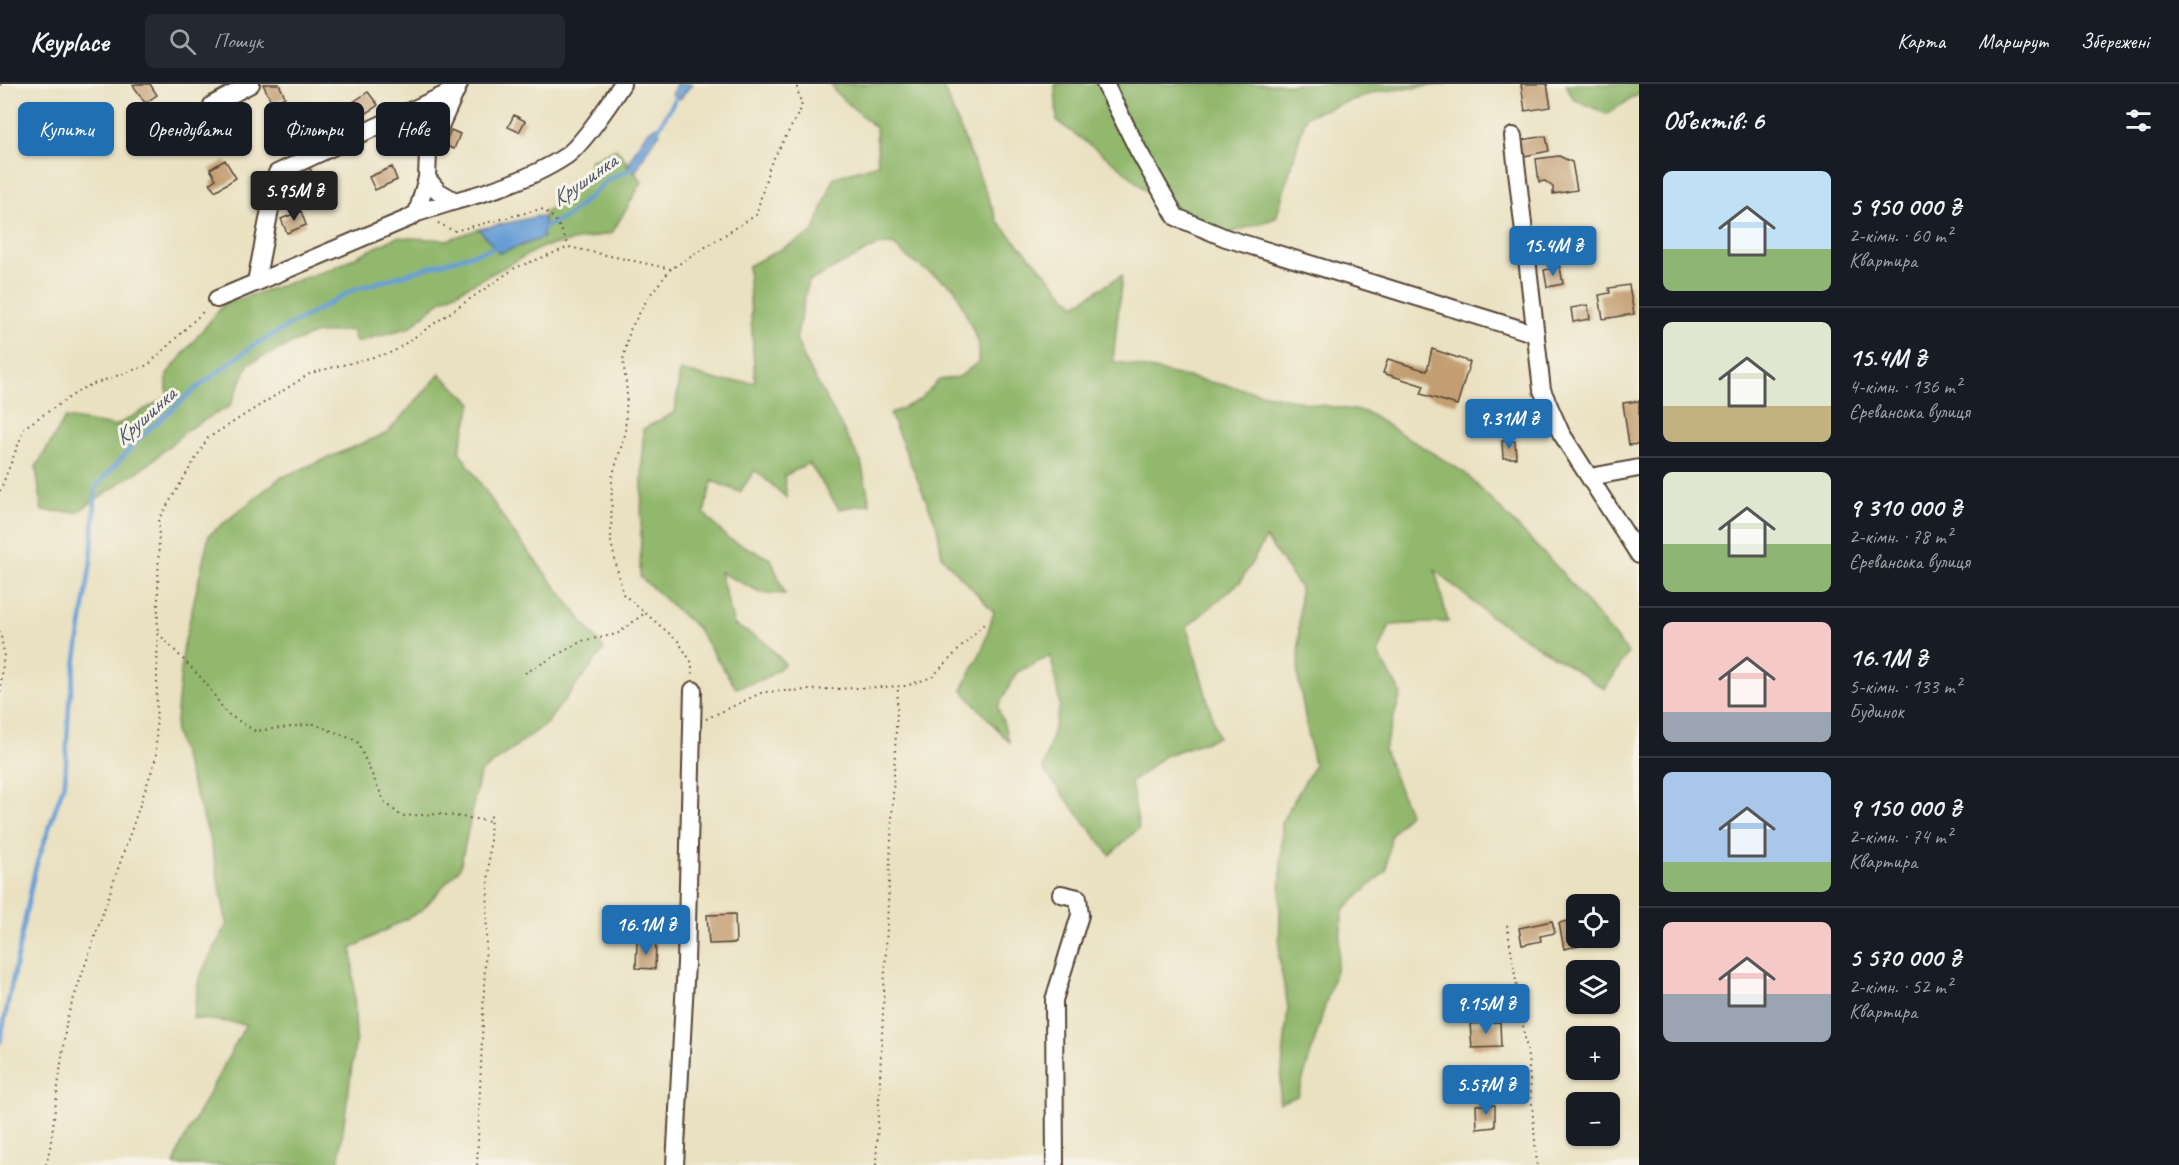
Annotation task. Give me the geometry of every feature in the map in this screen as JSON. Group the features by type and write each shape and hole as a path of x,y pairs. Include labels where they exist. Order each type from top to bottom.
{"street":[{"path":"218,102 251,84"},
{"path":"217,299 417,213 493,191 567,155 599,119 622,84"},
{"path":"1105,84 1138,150 1176,217 1226,238 1536,334"},
{"path":"417,213 427,178 428,153 458,87"},
{"path":"256,282 277,173 458,87"},
{"path":"1513,136 1542,390 1561,432 1639,555"},
{"path":"427,178 438,190 455,201"},
{"path":"1590,477 1639,468"},
{"path":"675,1165 686,963 693,690"},
{"path":"1055,1165 1054,1000 1080,915 1078,898 1061,894"}],"path":[{"path":"693,690 692,663 678,641 623,594 611,542 612,477 625,435 627,391 623,360 630,330 649,296 671,269 756,215 770,165 802,107 796,84"},
{"path":"417,213 454,231 541,209 551,214 560,226 569,247"},
{"path":"46,1165 67,1018 156,758 159,519 208,438 311,374 393,352 515,268 569,247 671,269"},
{"path":"0,491 25,427 85,387 148,365 217,299"},
{"path":"525,673 582,641 617,634 645,613"},
{"path":"692,724 715,716 763,692 906,686 932,677 984,624"},
{"path":"0,630 4,653 0,694"},
{"path":"157,631 206,683 226,713 255,730 314,724 357,741 384,801 401,816 440,814 490,821"},
{"path":"876,1165 898,687"},
{"path":"477,1165 491,814"},
{"path":"1507,925 1528,1057 1537,1165"}],"green space":[{"path":"831,84 942,84 998,222 1075,305 1122,275 1113,361 1308,403 1366,412 1465,473 1558,568 1628,653 1605,689 1487,614 1435,570 1448,622 1390,625 1378,654 1401,693 1384,750 1409,813 1391,835 1386,871 1343,910 1337,966 1298,1096 1279,1103 1288,1007 1279,958 1282,821 1314,766 1298,677 1300,588 1266,538 1241,581 1187,627 1218,737 1164,756 1131,783 1139,828 1110,855 1043,769 1060,706 1051,656 1017,672 998,707 1010,743 962,690 982,650 994,612 942,557 937,526 890,414 919,400 939,380 959,377 978,362 979,344 954,287 914,263 892,244 876,246 808,282 796,339 805,360 861,462 870,504 839,509 809,463 784,476 787,498 755,470 740,492 712,481 704,513 727,538 771,559 785,594 762,593 720,572 734,625 765,642 785,664 766,678 736,688 697,628 640,577 643,429 675,412 680,370 721,381 755,382 748,266 813,233 834,177 878,164 876,128 835,92"},
{"path":"1055,84 1447,84 1376,92 1306,116 1276,218 1222,236 1176,217 1120,167 1057,121"},
{"path":"1566,84 1639,84 1639,94 1607,114 1573,99"},
{"path":"616,148 642,182 612,233 542,247 442,300 410,327 356,342 352,330 313,334 249,363 230,406 188,429 149,464 77,512 42,511 36,467 65,418 115,426 167,397 167,374 224,304 331,269 397,237 447,240 479,229 500,253 542,238 545,212 581,187 591,160"},
{"path":"440,374 472,403 459,451 510,528 604,649 546,724 480,773 460,868 421,911 352,948 356,1038 338,1165 174,1165 180,1147 246,1024 193,1018 199,978 227,924 210,838 175,732 183,649 209,535 280,478 387,433"}],"water":[{"path":"676,84 692,84 680,99 672,94"},
{"path":"656,126 660,133 649,147 636,171 627,168 642,139"},
{"path":"539,216 544,218 543,238 499,253 479,229"}],"building":[{"path":"150,84 157,95 144,102 133,85"},
{"path":"263,84 279,84 285,97 272,102"},
{"path":"1521,84 1547,84 1551,107 1525,111"},
{"path":"368,92 376,102 376,106 364,115 364,102 353,102"},
{"path":"514,115 525,121 519,132 508,127"},
{"path":"451,130 460,134 454,149 450,147"},
{"path":"1546,136 1549,151 1519,157 1516,141"},
{"path":"1559,156 1572,162 1577,190 1553,194 1553,187 1545,181 1539,182 1536,159"},
{"path":"225,160 236,178 215,191 210,183 216,179 210,169"},
{"path":"309,167 317,182 294,194 286,179"},
{"path":"392,167 397,180 375,190 369,177"},
{"path":"301,211 306,225 287,233 281,219"},
{"path":"1560,267 1563,284 1547,287 1544,270"},
{"path":"1629,285 1634,314 1603,319 1599,295 1610,293 1609,288"},
{"path":"1588,305 1590,319 1573,322 1571,308"},
{"path":"1432,349 1470,362 1457,405 1421,394 1424,386 1383,373 1388,359 1427,371"},
{"path":"1639,401 1639,444 1629,445 1623,403"},
{"path":"1502,441 1515,441 1516,458 1503,458"},
{"path":"735,914 736,943 709,944 707,915"},
{"path":"1552,921 1555,933 1540,936 1541,941 1522,945 1519,928"},
{"path":"1566,921 1566,948 1568,948 1564,949 1559,923"},
{"path":"637,942 656,943 655,969 636,968"},
{"path":"1500,1022 1501,1047 1472,1048 1470,1024"},
{"path":"1476,1105 1495,1105 1495,1127 1477,1129"}],"waterway":[{"name":"Крушинка","path":"656,133 684,84"},
{"name":"Крушинка","path":"540,229 568,216 609,179 631,169 634,165"},
{"name":"Крушинка","path":"0,1042 35,869 65,781 69,705 91,561 96,487 141,436 193,391 251,347 353,290 500,246"}]}
